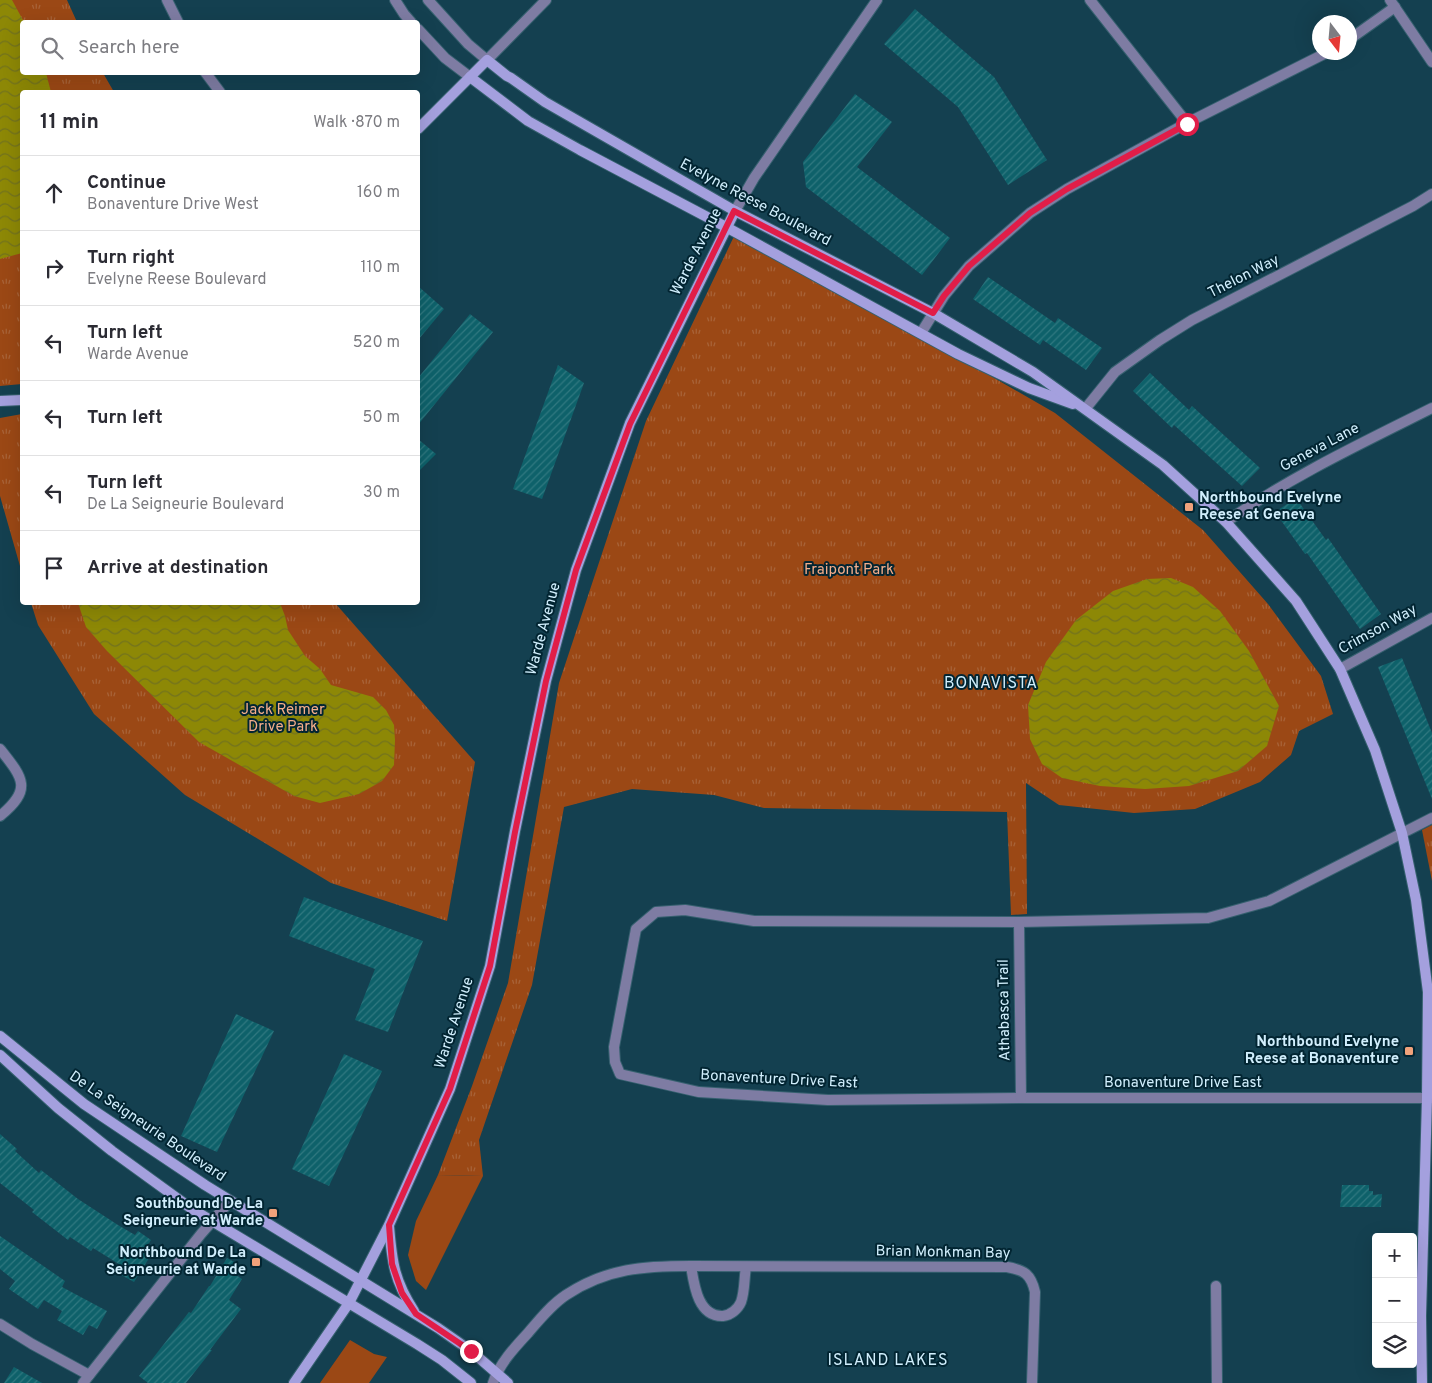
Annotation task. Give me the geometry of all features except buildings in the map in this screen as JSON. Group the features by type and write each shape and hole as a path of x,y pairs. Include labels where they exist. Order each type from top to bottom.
{"street":[{"path":"167,0 177,20"},
{"path":"395,0 410,20"},
{"name":"Evelyne Reese Boulevard","path":"428,0 468,44 507,76 545,102 734,211 933,313 1034,372 1086,408 1163,465 1226,522 1296,601 1340,669 1375,750 1402,833 1416,900 1428,992 1430,1098 1421,1306 1422,1383"},
{"path":"420,127 546,0"},
{"name":"Warde Avenue","path":"294,1383 349,1303 389,1225 450,1089 490,966 546,681 576,570 630,424 734,211 754,178 877,0"},
{"path":"1090,0 1187,124"},
{"path":"1357,33 1392,3 1432,62"},
{"name":"Evelyne Reese Boulevard","path":"420,31 445,58 528,121 958,354 1029,388 1086,408"},
{"path":"921,333 944,296 969,266 1030,213 1067,189 1187,124 1312,60"},
{"path":"207,75 218,90"},
{"name":"Thelon Way","path":"1086,408 1115,372 1192,320 1413,206 1432,194"},
{"path":"0,401 20,400"},
{"name":"Geneva Lane","path":"1226,522 1257,500 1313,468 1432,408"},
{"name":"Crimson Way","path":"1340,669 1432,618"},
{"path":"0,749 19,774 22,787 13,805 0,816"},
{"name":"Bonaventure Drive East","path":"1430,1098 828,1100 699,1092 620,1074 615,1062 614,1047 636,929 656,912 686,910 754,921 1019,922 1208,918 1269,900 1432,818"},
{"name":"Athabasca Trail","path":"1019,922 1021,1098"},
{"name":"De La Seigneurie Boulevard","path":"0,1036 84,1104 230,1201 416,1314 471,1351 495,1378 508,1383"},
{"path":"0,1055 58,1108 112,1151 212,1222 433,1355 471,1383"},
{"path":"0,1324 86,1379 230,1201"},
{"path":"389,1225 392,1264 402,1293 416,1314"},
{"name":"Brian Monkman Bay","path":"495,1378 520,1341 543,1315 565,1296 608,1274 629,1269 647,1266 1006,1267 1020,1269 1030,1278 1035,1292 1032,1383"},
{"path":"691,1266 697,1294 702,1306 710,1314 719,1316 727,1315 734,1311 741,1302 746,1266"},
{"path":"1216,1286 1217,1383"}],"green space":[{"path":"0,0 67,0 76,20 20,20 20,75 104,75 113,90 20,90 20,384 0,386"},
{"name":"Fraipont Park","path":"737,230 1055,413 1203,530 1268,604 1321,676 1333,714 1299,731 1291,755 1260,782 1195,809 1134,813 1059,805 1026,783 1027,914 1011,915 1007,812 764,808 714,795 632,789 564,807 532,985 479,1140 483,1176 438,1175 508,983 559,683 646,421"},
{"path":"20,414 20,566 0,496 0,418"},
{"name":"Jack Reimer Drive Park","path":"32,605 337,605 475,762 447,921 331,883 185,795 94,714 38,625"},
{"path":"1432,825 1432,881 1422,830"},
{"path":"438,1175 483,1176 426,1290 416,1281 408,1255 416,1221"},
{"path":"350,1340 374,1354 387,1357 369,1383 320,1383"}],"water":[{"path":"0,0 12,0 23,20 20,20 20,75 47,75 50,90 20,90 20,254 0,259"},
{"path":"1171,578 1193,587 1220,611 1249,651 1279,706 1267,746 1238,771 1189,786 1145,789 1100,786 1062,778 1042,764 1030,739 1028,705 1046,662 1076,620 1113,591 1147,579"},
{"path":"79,605 281,605 288,630 305,656 320,669 331,685 373,697 386,710 394,725 394,765 382,781 359,794 320,803 294,796 199,742 107,651 86,627"}],"place":[{"name":"Northbound Evelyne Reese at Geneva","path":"1189,507"},
{"name":"Northbound Evelyne Reese at Bonaventure","path":"1409,1051"},
{"name":"Southbound De La Seigneurie at Warde","path":"273,1213"},
{"name":"Northbound De La Seigneurie at Warde","path":"256,1262"}],"district":[{"name":"BONAVISTA","path":"991,684"},
{"name":"ISLAND LAKES","path":"888,1361"}],"route":[{"path":"471,1351 416,1314 402,1293 392,1264 389,1225 450,1089 490,966 546,681 576,570 630,424 734,211 933,313 944,296 969,266 1030,213 1067,189 1187,124"}]}
